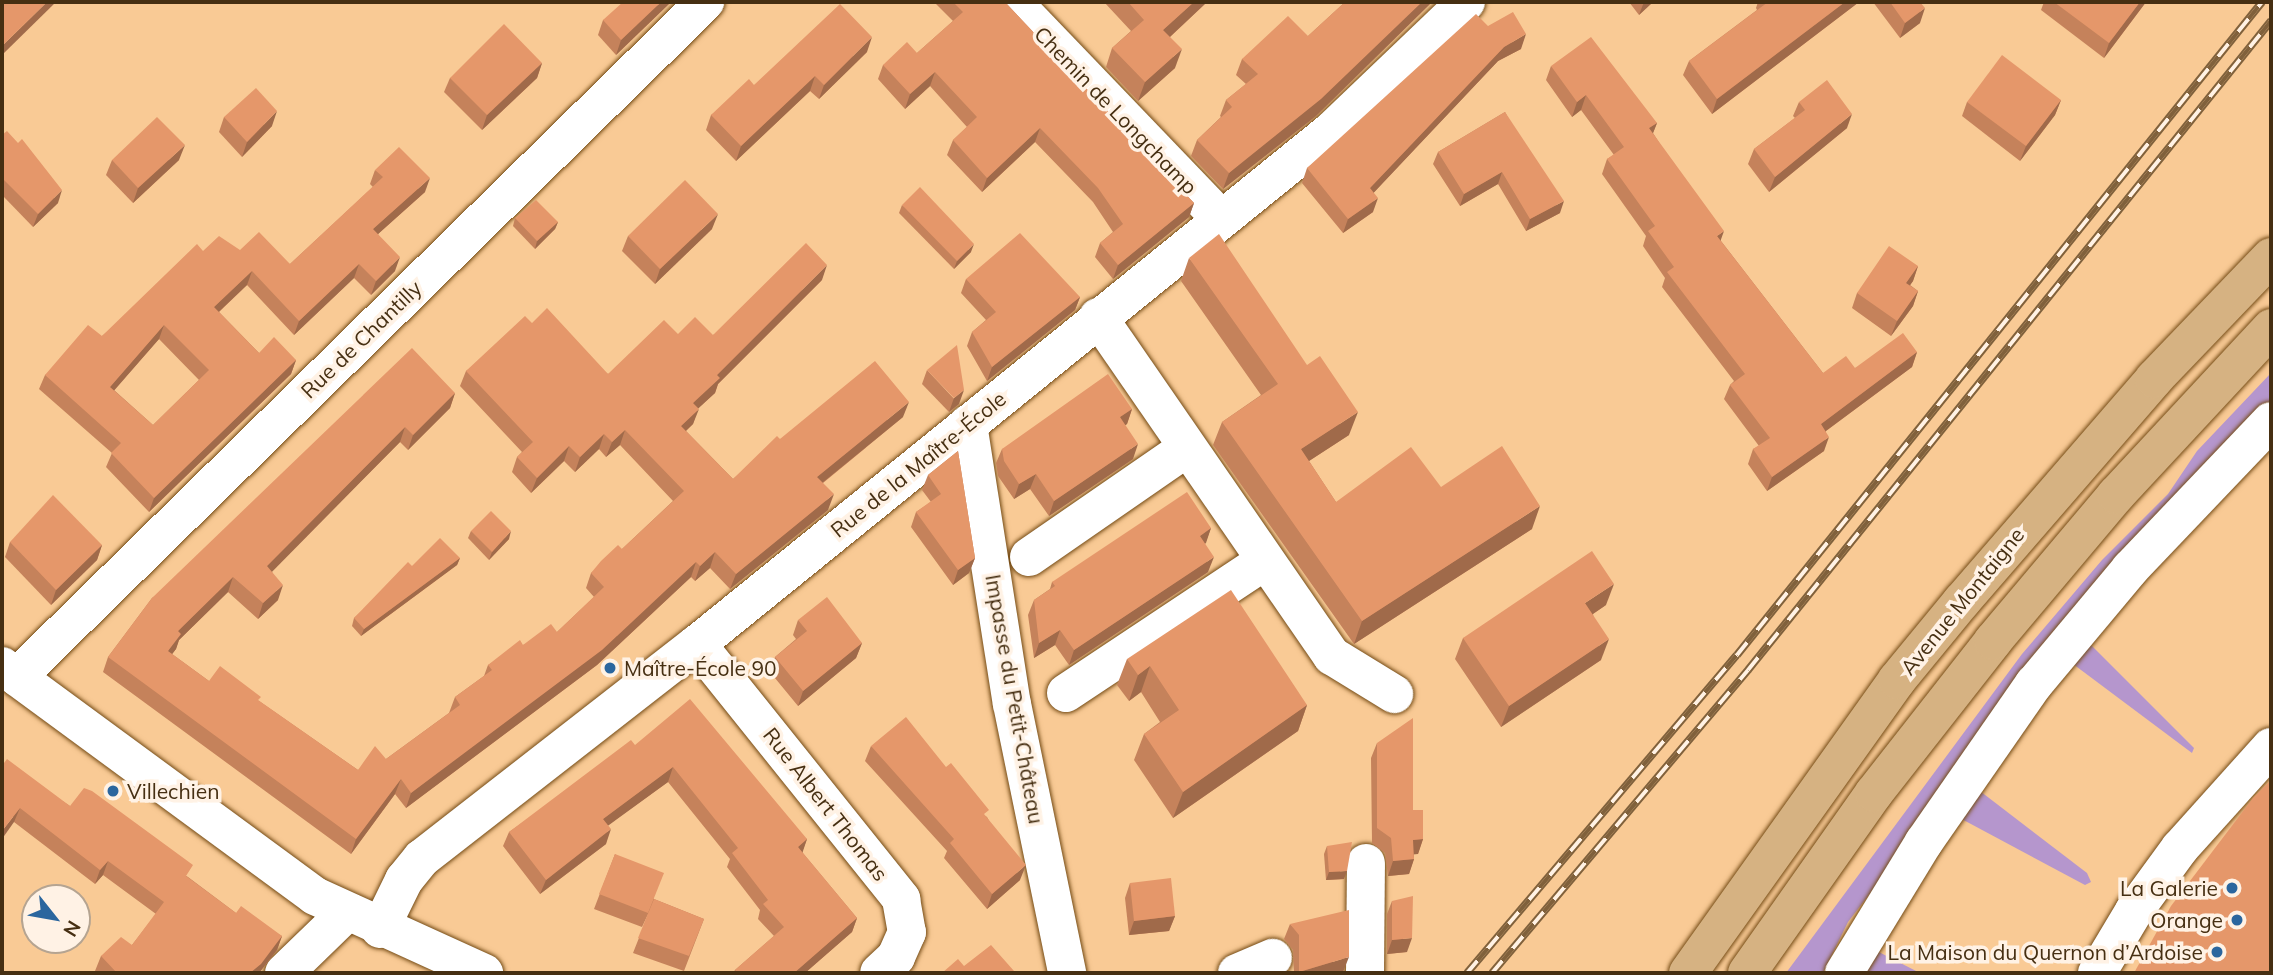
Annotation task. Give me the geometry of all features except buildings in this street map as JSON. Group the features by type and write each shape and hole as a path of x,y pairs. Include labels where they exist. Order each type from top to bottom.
{"main road":[{"name":"Avenue Montaigne","path":"1688,973 1897,680 2154,379 2271,257"},
{"path":"1747,973 1874,793 2009,621 2158,448 2271,328"}],"street":[{"name":"Rue de Chantilly","path":"10,672 705,2"},
{"name":"Chemin de Longchamp","path":"1013,2 1220,218"},
{"name":"Rue de la Maître-École","path":"380,929 404,880 422,858 697,644 1220,218 1330,132 1466,2"},
{"path":"1098,317 1263,562 1332,656 1394,694"},
{"path":"1844,973 1924,842 2034,684 2130,569 2271,421"},
{"name":"Impasse du Petit-Château","path":"968,424 1012,704 1067,973"},
{"path":"1029,557 1187,448"},
{"path":"1066,693 1263,562"},
{"name":"Rue Albert Thomas","path":"697,644 901,899 907,932 896,957 879,973"},
{"path":"10,672 130,764 346,913 484,973"},
{"path":"2097,973 2172,858 2271,747"},
{"path":"1365,973 1366,863"},
{"path":"284,973 346,913"},
{"path":"1237,973 1273,958"}],"shaded area":[{"path":"2271,373 2271,404 1909,843 1848,922 1823,973 1786,973 2022,654 2102,560 2168,494 2197,451"},
{"path":"2091,645 2194,748 2192,753 2073,664"},
{"path":"1976,788 2087,873 2091,882 2085,885 1956,816"},
{"path":"1873,949 1920,973 1859,973"}],"railway":[{"path":"1467,973 1737,655 2262,2"},
{"path":"1492,973 1748,670 2271,21"}],"place":[{"name":"Maître-École 90","path":"610,668"},
{"name":"Villechien","path":"113,791"},
{"name":"La Galerie","path":"2232,888"},
{"name":"Orange","path":"2237,920"},
{"name":"La Maison du Quernon d’Ardoise","path":"2217,952"}]}
